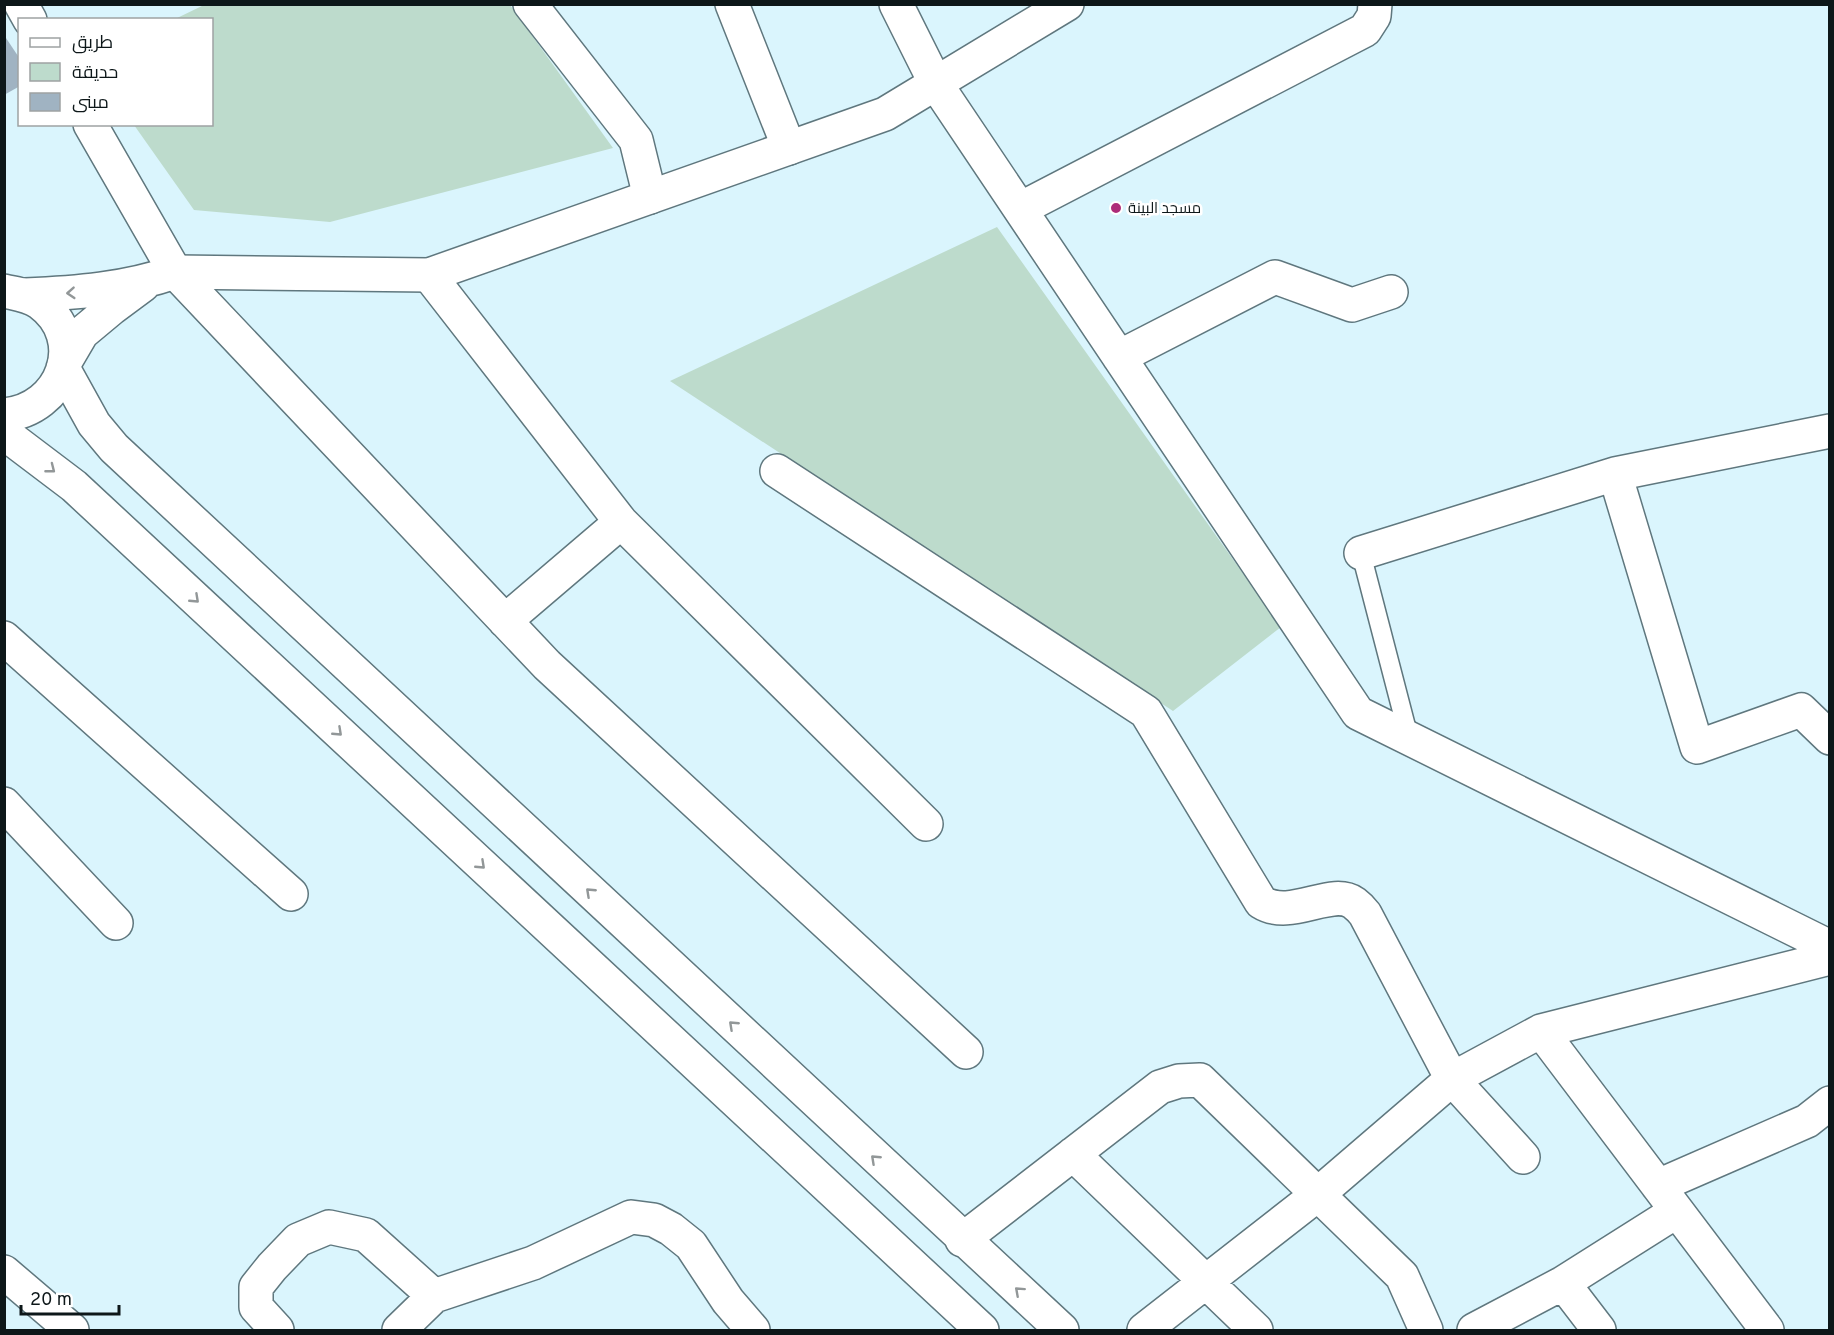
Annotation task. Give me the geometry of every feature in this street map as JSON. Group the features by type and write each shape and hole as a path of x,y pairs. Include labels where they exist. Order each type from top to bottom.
{"street":[{"path":"21,4 29,18"},
{"path":"530,4 636,140 650,197"},
{"path":"732,4 789,148"},
{"path":"896,4 936,84 1358,713 1830,948"},
{"path":"15,293 78,292 162,277 429,275 885,114 1067,4"},
{"path":"1020,209 1365,30 1374,16 1375,4"},
{"path":"91,126 162,277 547,664 966,1052"},
{"path":"429,275 621,522 926,824"},
{"path":"64,365 82,333 112,308 162,277"},
{"path":"1119,357 1275,277 1352,305 1391,292"},
{"path":"4,415 17,414 34,408 49,396 60,380 64,365 65,343 60,327 45,308 15,293"},
{"path":"64,365 94,424 114,448 962,1240 1062,1330"},
{"path":"1361,553 1615,474 1830,431"},
{"path":"4,433 74,486 982,1330"},
{"path":"777,471 1146,712 1261,902 1269,907 1282,909 1343,898 1354,903 1365,914 1452,1079 1523,1156"},
{"path":"1615,474 1696,747 1801,710 1830,738"},
{"path":"505,621 621,522"},
{"path":"4,638 291,894"},
{"path":"4,804 116,923"},
{"path":"1144,1330 1317,1195 1452,1079 1541,1032 1830,958"},
{"path":"1541,1032 1767,1330"},
{"path":"962,1240 1160,1087 1179,1081 1200,1080 1402,1276 1426,1330"},
{"path":"1474,1330 1563,1283 1667,1198 1807,1121 1830,1103"},
{"path":"1073,1154 1256,1330"},
{"path":"399,1330 434,1296 533,1263 631,1217 654,1220 671,1228 691,1245 728,1301 753,1330"},
{"path":"277,1330 256,1307 256,1287 272,1266 298,1240 329,1227 366,1235 434,1296"},
{"path":"4,1272 72,1330"},
{"path":"1563,1283 1599,1330"}],"lane":[{"path":"1361,553 1409,738"}],"green space":[{"path":"204,5 510,5 613,148 330,222 194,210 135,126 213,126 213,18 177,18"},
{"path":"997,227 1281,627 1173,711 670,381"}],"building":[{"path":"4,35 18,56 18,87 4,95"}],"place":[{"name":"مسجد البينة","path":"1116,208"}]}
